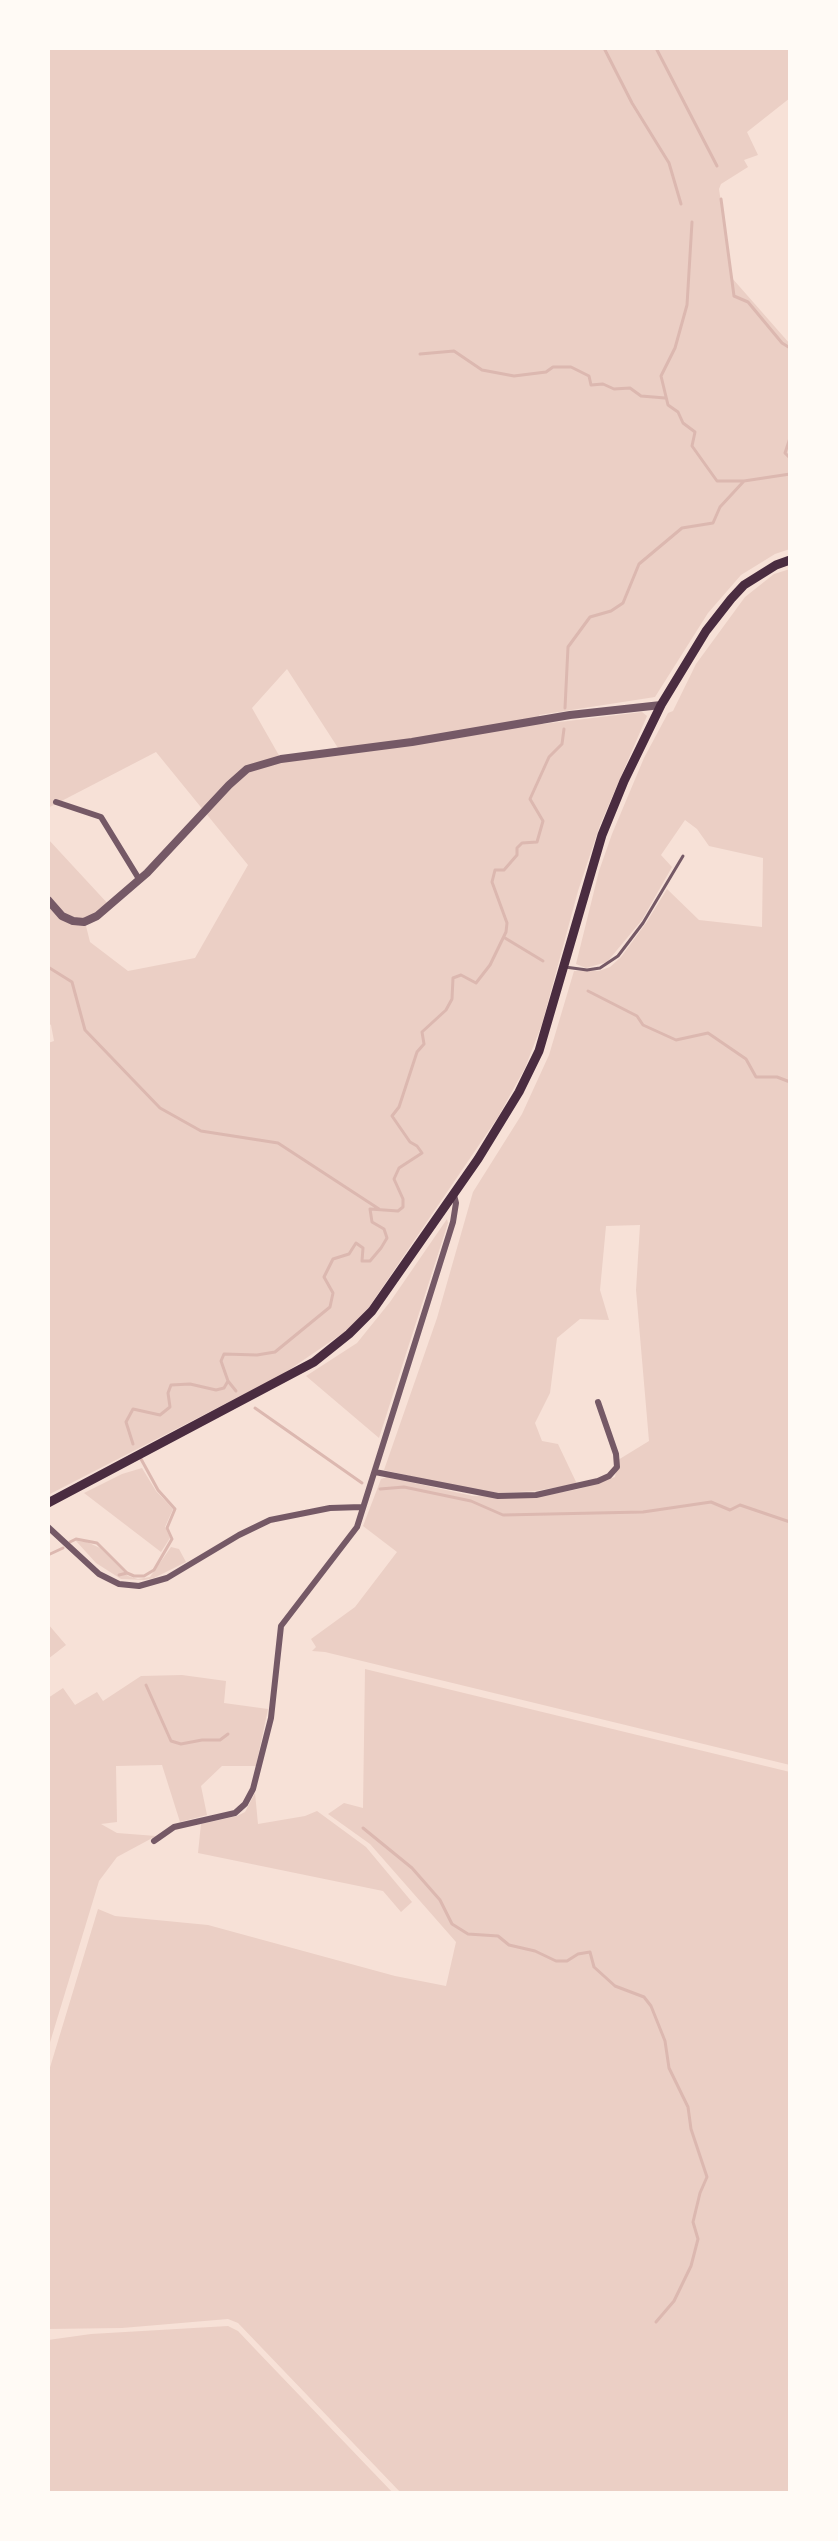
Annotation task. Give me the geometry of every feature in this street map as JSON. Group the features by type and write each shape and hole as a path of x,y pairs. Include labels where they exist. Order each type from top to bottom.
{"main road":[{"path":"48,1503 301,1369 333,1348 372,1311 454,1195 511,1105 539,1051 602,835 661,705 706,631 744,585 790,560"}],"street":[{"path":"48,900 62,916 73,921 84,922 110,906 247,769 281,759 486,731 570,715 661,705"},
{"path":"56,802 101,817 139,879"},
{"path":"154,1841 174,1827 235,1813 245,1804 253,1789 271,1718 281,1626 357,1527 450,1234 456,1203 454,1195"},
{"path":"375,1472 498,1496 536,1495 598,1481 609,1476 617,1467 616,1454 598,1402"},
{"path":"48,1527 99,1574 119,1584 139,1586 167,1578 270,1520 330,1508 362,1507"}],"lane":[{"path":"565,967 600,968 618,956 643,923 683,856"}],"shaded area":[{"path":"48,48 790,48 790,98 747,132 758,155 744,160 748,167 721,184 719,189 732,278 790,344 790,549 775,554 741,575 708,613 655,697 539,715 543,724 642,712 647,716 600,825 578,891 542,1024 525,1068 498,1117 369,1307 346,1331 283,1374 48,1495 48,1043 54,1041 48,1023 48,839 110,906 85,922 90,942 128,971 195,958 248,865 156,752 48,808","holes":["287,669 340,751 281,759 252,708"]},
{"path":"790,569 790,1765 312,1651 316,1647 311,1639 355,1607 397,1552 363,1526 381,1479 387,1477 473,1496 537,1497 579,1489 615,1477 618,1460 649,1441 636,1290 640,1225 606,1226 600,1290 609,1320 580,1319 557,1338 550,1393 535,1423 542,1441 558,1444 577,1484 499,1493 475,1491 384,1470 437,1318 473,1192 522,1114 549,1055 574,971 599,971 610,967 646,923 667,889 699,920 762,927 763,858 709,846 697,829 685,820 661,855 672,867 642,920 607,962 586,968 576,964 599,871 612,834 644,758 668,713 673,711 696,664 745,597 774,574"},
{"path":"447,1219 379,1438 306,1376 357,1343 390,1302"},
{"path":"142,1468 156,1491 173,1509 165,1527 170,1538 161,1552 84,1493 122,1474"},
{"path":"76,1541 100,1548 128,1576 138,1579 150,1577 171,1547 179,1549 186,1562 154,1578 144,1580 121,1579 96,1563"},
{"path":"48,1624 66,1645 48,1659"},
{"path":"365,1669 790,1772 790,2493 401,2493 238,2323 228,2319 122,2328 48,2329 48,2074 98,1909 115,1916 208,1925 395,1976 446,1986 456,1942 370,1844 328,1814 344,1803 363,1808"},
{"path":"182,1675 226,1681 224,1703 268,1709 256,1766 222,1766 201,1786 207,1815 180,1822 162,1765 116,1766 117,1822 101,1824 117,1833 156,1836 117,1857 99,1881 48,2049 48,1698 63,1688 75,1705 97,1692 103,1701 141,1676"},
{"path":"255,1793 258,1824 317,1811 366,1847 412,1902 401,1912 383,1891 198,1853 201,1824 245,1812"},
{"path":"228,2326 238,2331 393,2493 48,2493 48,2340 91,2334"}],"waterway":[{"path":"604,48 632,103 669,163 681,204"},
{"path":"656,48 717,166"},
{"path":"721,199 734,296 748,302 782,343 790,348"},
{"path":"692,222 687,305 675,348 661,376 668,405 695,432 692,446 717,481 744,481"},
{"path":"420,354 454,351 482,370 514,376 546,372 553,367 571,367 589,376 591,385 630,388 641,396 665,398"},
{"path":"790,438 785,453 790,458"},
{"path":"565,708 568,647 590,617 611,611 623,603 639,564 682,528 713,523 720,507 744,481 790,474"},
{"path":"133,1444 126,1422 133,1409 160,1415 170,1407 168,1393 171,1385 190,1384 216,1390 224,1388 228,1381 221,1361 224,1354 275,1352 330,1307 333,1293 324,1277 333,1259 349,1254 356,1243 363,1248 362,1261 370,1261 381,1248 387,1238 384,1229 372,1222 370,1209 398,1211 403,1207 403,1199 394,1179 399,1168 422,1153 392,1116 399,1107 417,1052 424,1044 422,1032 446,1010 452,999 453,978 461,975 476,983 490,965 506,932 507,923 492,882 495,870 504,870 517,855 517,848 522,843 537,842 543,821 530,799 549,757 562,744 564,729"},
{"path":"505,938 543,961"},
{"path":"48,967 72,982 85,1030 160,1108 201,1131 278,1143 379,1209"},
{"path":"588,991 637,1016 643,1025 676,1040 708,1033 746,1059 756,1077 777,1077 790,1082"},
{"path":"228,1381 236,1391"},
{"path":"255,1408 362,1483"},
{"path":"70,1542 76,1539 97,1543 127,1573 134,1576 144,1576 154,1570 172,1539 167,1528 175,1509 158,1490 141,1459"},
{"path":"380,1489 404,1487 471,1501 503,1515 643,1512 711,1502 730,1510 740,1505 790,1522"},
{"path":"48,1555 63,1548"},
{"path":"119,1575 127,1573"},
{"path":"146,1685 171,1741 181,1744 220,1740 228,1734"},
{"path":"363,1828 412,1868 440,1900 452,1924 468,1934 498,1936 509,1945 535,1951 556,1961 567,1961 578,1954 590,1952 594,1967 615,1986 644,1997 651,2006 665,2041 669,2068 688,2107 691,2129 707,2177 693,2222 698,2239 691,2266 674,2301 656,2322"}]}
